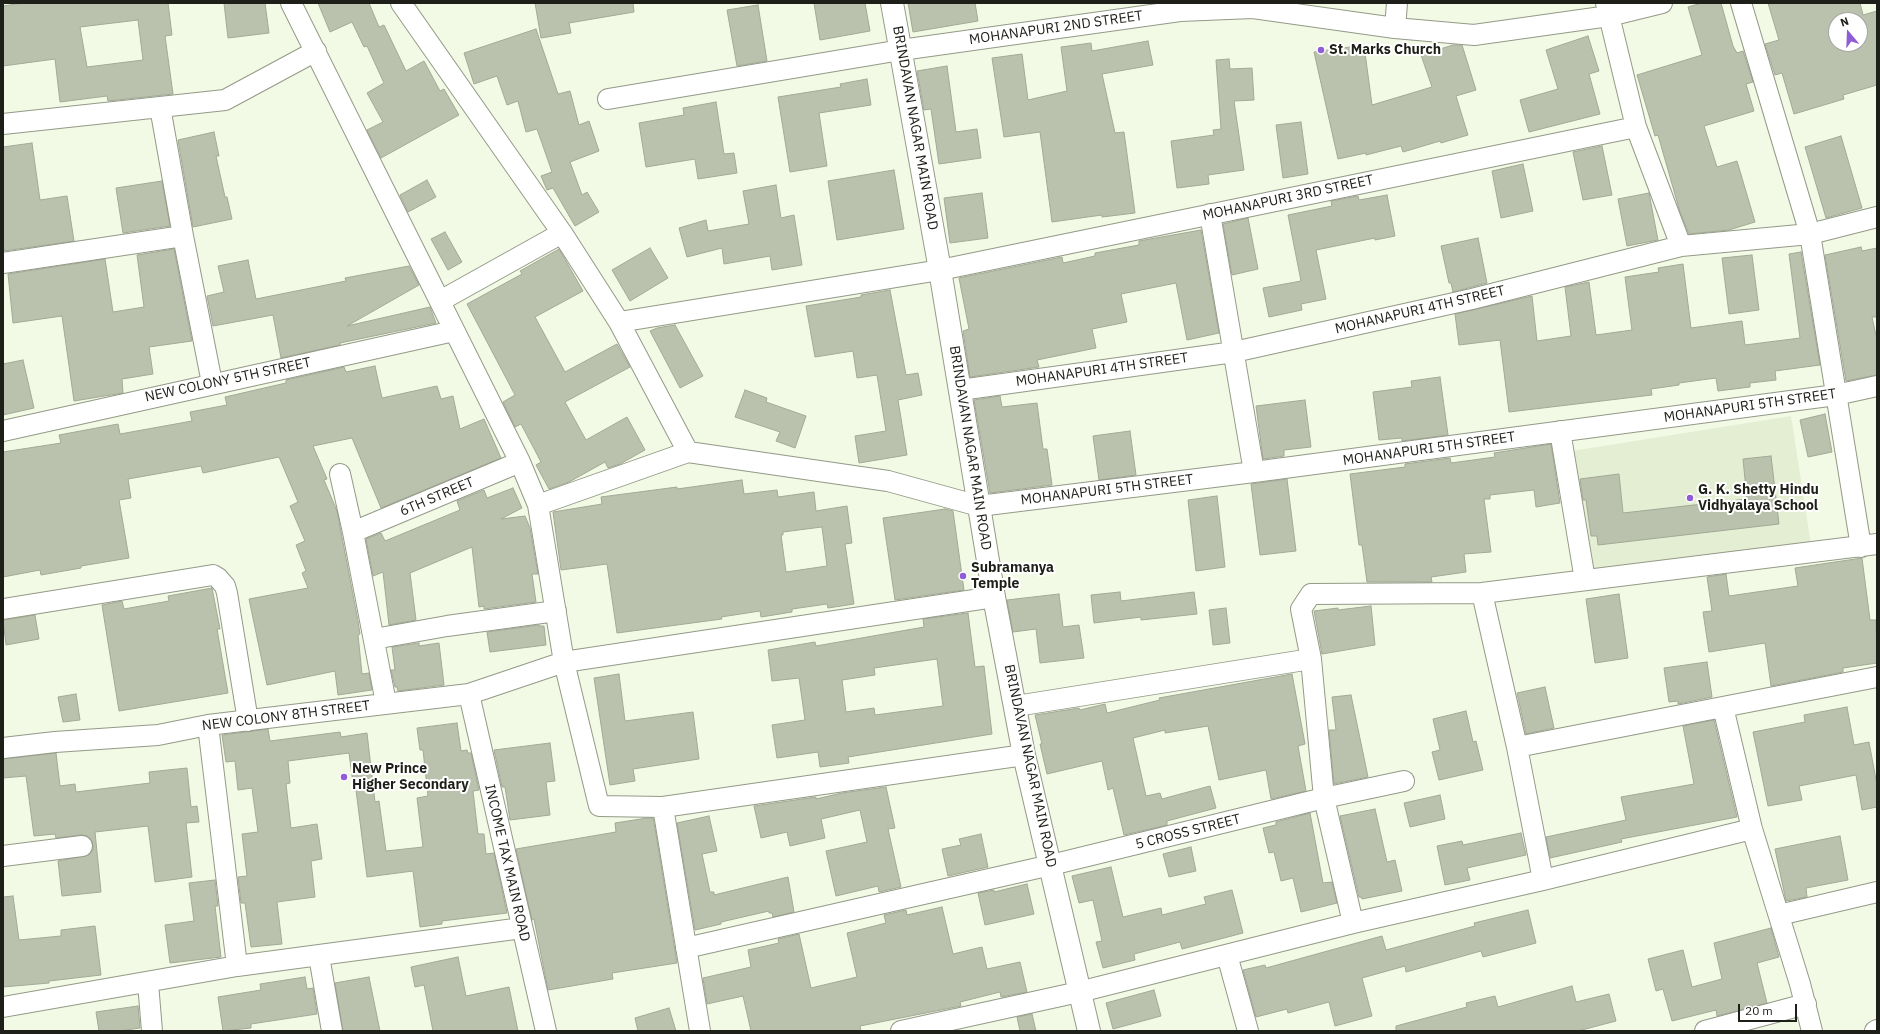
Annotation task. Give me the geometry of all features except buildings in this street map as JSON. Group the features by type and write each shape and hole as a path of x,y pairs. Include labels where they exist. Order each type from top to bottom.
{"street":[{"path":"291,3 316,50 520,462 538,505 564,662 599,806 663,807 1024,755"},
{"path":"401,3 562,233 619,322 688,452"},
{"name":"BRINDAVAN NAGAR MAIN ROAD","path":"892,3 940,270 994,597 1016,706 1024,755 1051,865 1078,992 1089,1031"},
{"path":"1395,28 1397,3"},
{"name":"MOHANAPURI 2ND STREET","path":"608,99 901,50 1180,11 1253,8 1395,28 1474,35 1608,10 1662,3"},
{"path":"1353,923 1324,798 1311,659 1301,609 1311,594 1482,593 1869,545 1836,395 1810,234 1741,3"},
{"path":"1608,10 1636,127 1681,246"},
{"path":"3,124 225,100 316,50"},
{"path":"160,107 183,236 212,383"},
{"name":"MOHANAPURI 3RD STREET","path":"619,322 940,270 1636,127"},
{"path":"1210,214 1254,472"},
{"name":"MOHANAPURI 4TH STREET","path":"960,390 1234,352 1472,299 1681,246 1810,234 1877,217"},
{"path":"440,300 562,233"},
{"path":"3,263 183,236"},
{"name":"NEW COLONY 5TH STREET","path":"3,431 212,383 454,331"},
{"name":"MOHANAPURI 5TH STREET","path":"979,506 1254,472 1836,395 1877,386"},
{"path":"1560,431 1586,580"},
{"path":"538,505 688,452 888,481 979,506"},
{"name":"6TH STREET","path":"353,532 520,462"},
{"path":"340,474 353,532 386,703"},
{"path":"3,609 213,575 225,586 227,593 248,720"},
{"path":"1482,593 1517,747 1543,880"},
{"name":"NEW COLONY 8TH STREET","path":"3,748 55,742 158,735 208,725 469,694 564,662 994,597"},
{"path":"374,639 447,626 556,611"},
{"path":"1016,706 1311,659"},
{"path":"1517,747 1877,677"},
{"name":"INCOME TAX MAIN ROAD","path":"469,694 546,1031"},
{"path":"1723,707 1752,829 1806,1004 1812,1031"},
{"path":"208,725 237,966"},
{"name":"5 CROSS STREET","path":"686,948 1051,865 1324,798 1404,781"},
{"path":"663,807 700,1031"},
{"path":"901,1031 1078,992 1353,923 1543,880 1752,829"},
{"path":"3,856 82,846"},
{"path":"1779,915 1877,892"},
{"path":"3,1007 237,966 522,928"},
{"path":"1227,955 1248,1031"},
{"path":"318,956 332,1031"},
{"path":"148,982 152,1031"},
{"path":"1705,1031 1806,1004"}],"shaded area":[{"name":"G. K. Shetty Hindu Vidhyalaya School","path":"1791,416 1811,545 1587,578 1572,451"}],"place":[{"name":"St. Marks Church","path":"1321,50"},
{"name":"G. K. Shetty Hindu Vidhyalaya School","path":"1690,498"},
{"name":"Subramanya Temple","path":"963,576"},
{"name":"New Prince Higher Secondary","path":"344,777"}]}
